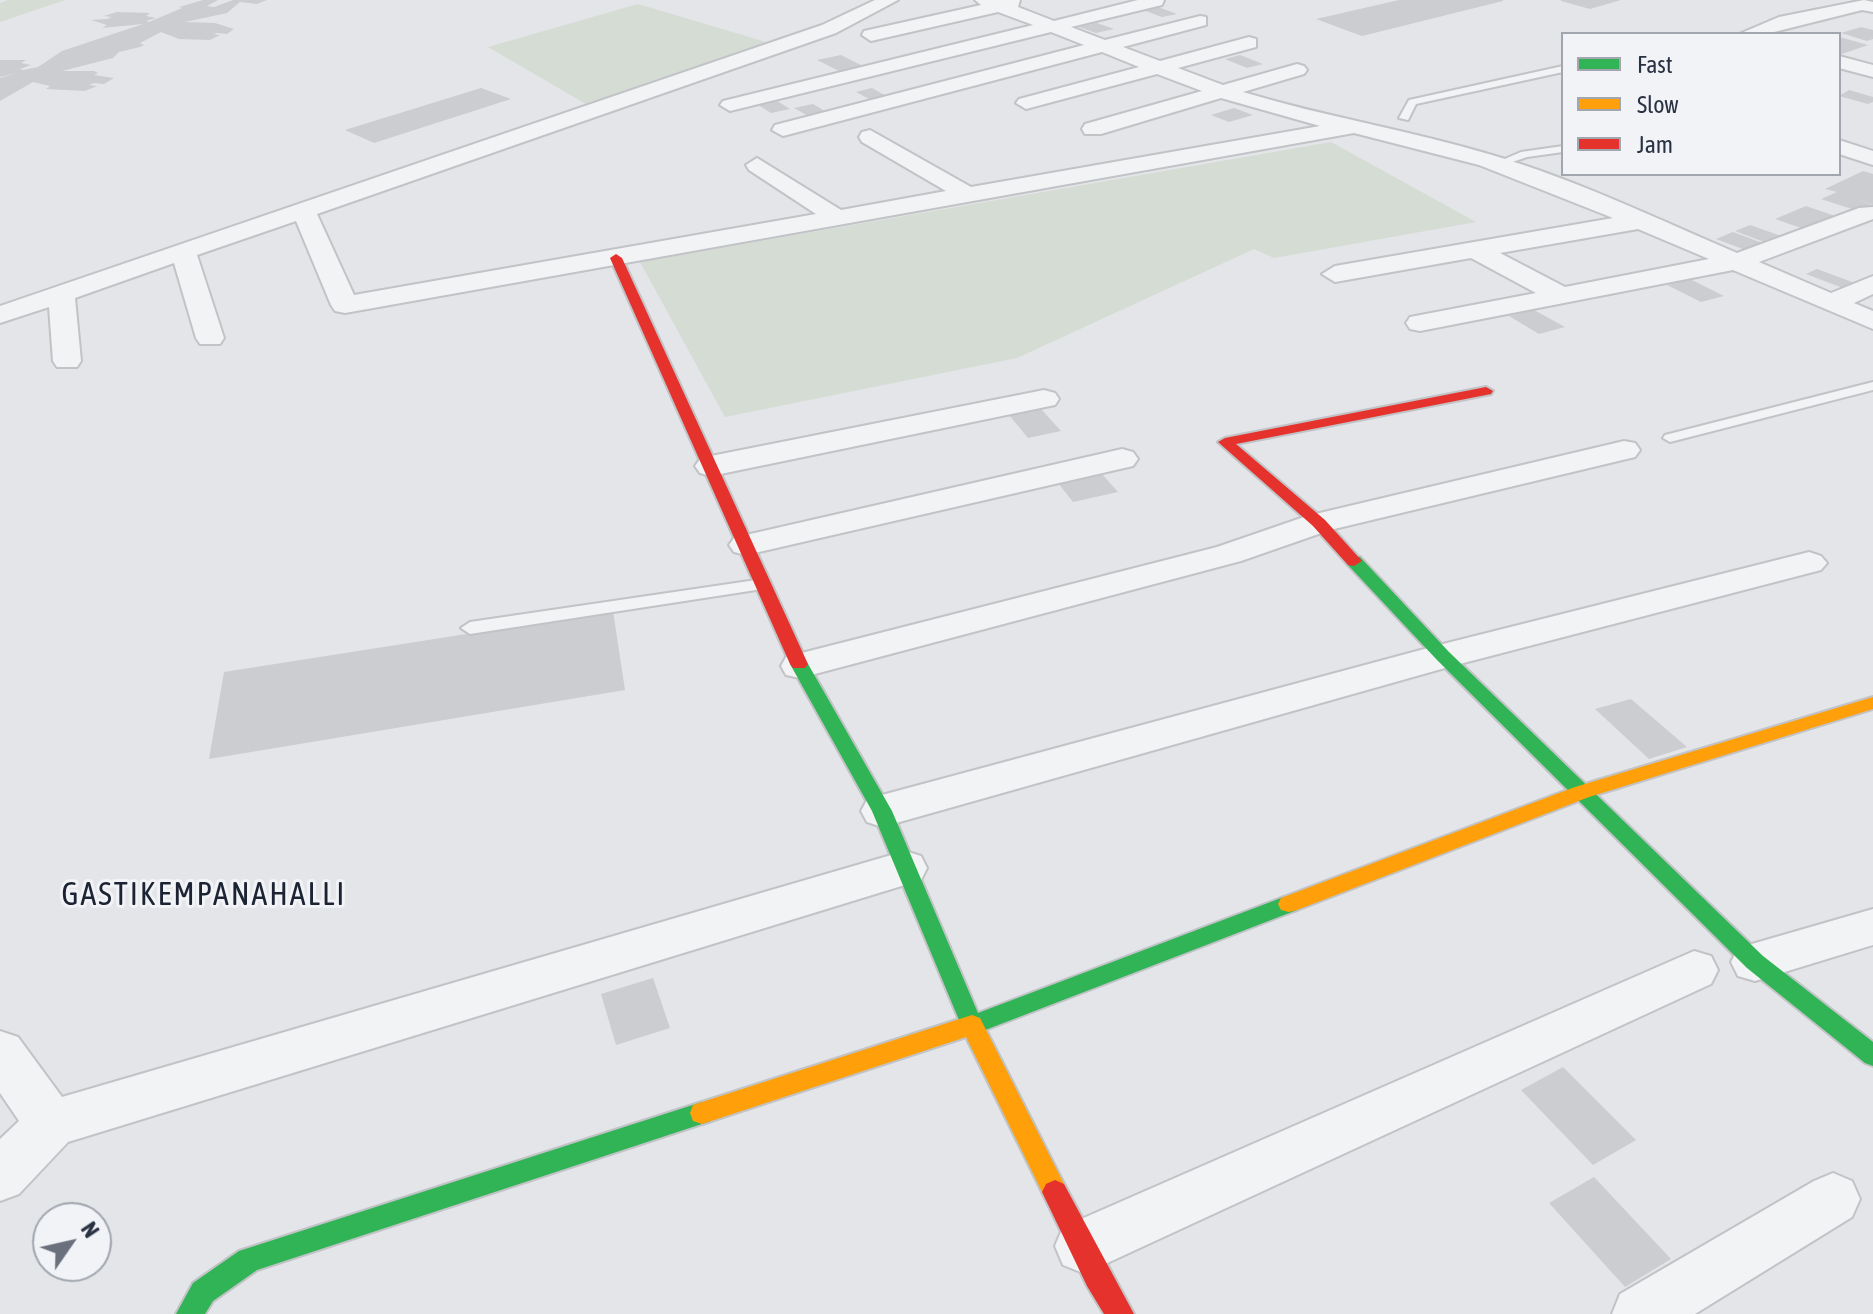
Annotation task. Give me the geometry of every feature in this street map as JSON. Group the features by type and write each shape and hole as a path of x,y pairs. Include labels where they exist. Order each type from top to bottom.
{"street":[{"path":"0,315 302,208 829,29 889,0"},
{"path":"871,35 991,3 1025,0"},
{"path":"730,105 1156,1"},
{"path":"991,3 1222,92 1296,115 1398,135 1493,162 1641,221 1873,321"},
{"path":"1754,32 1785,21 1862,5 1873,7"},
{"path":"783,130 1200,21"},
{"path":"1026,103 1249,43"},
{"path":"1841,63 1873,71"},
{"path":"1093,129 1297,70"},
{"path":"1404,118 1471,147 1493,162"},
{"path":"302,208 345,305 1350,127"},
{"path":"870,137 970,196"},
{"path":"1841,148 1873,158"},
{"path":"757,165 839,219"},
{"path":"1420,323 1736,262 1868,213"},
{"path":"1335,274 1641,221"},
{"path":"183,250 210,338"},
{"path":"1475,250 1562,296"},
{"path":"616,258 800,666 882,811 972,1025 1120,1314"},
{"path":"1831,303 1873,284"},
{"path":"61,293 67,361"},
{"path":"1486,391 1225,442 1319,523 1443,656 1755,962 1873,1056"},
{"path":"711,466 1044,399"},
{"path":"800,666 1229,554 1319,523 1624,450"},
{"path":"746,545 1122,459"},
{"path":"882,811 1443,656 1809,563"},
{"path":"190,1314 203,1292 249,1260 972,1025 1582,792 1873,703"},
{"path":"0,1176 51,1124 905,868"},
{"path":"1755,962 1873,927"},
{"path":"1083,1246 1694,970"},
{"path":"0,1052 51,1124"},
{"path":"1641,1314 1833,1199"}],"lane":[{"path":"1404,118 1412,102 1561,69"},
{"path":"1493,162 1561,149"},
{"path":"1670,438 1873,386"},
{"path":"470,628 763,584"}],"shaded area":[{"path":"8,0 65,0 0,22 0,3"},
{"path":"638,4 766,42 586,104 488,47"},
{"path":"1331,142 1476,222 1274,258 1254,249 1017,358 725,417 640,262"}],"building":[{"path":"203,0 218,0 207,6 214,7 233,0 267,0 257,4 240,2 227,13 185,22 215,23 234,29 227,34 213,34 220,35 210,40 179,39 161,32 140,43 144,45 119,52 113,58 62,71 94,71 98,73 94,75 114,78 104,84 94,83 89,85 97,86 85,91 46,89 50,86 33,82 0,101 0,78 16,73 0,77 0,60 26,60 21,63 31,65 20,69 23,70 38,67 62,51 143,24 102,28 107,25 91,20 107,19 112,17 104,16 117,12 150,13 146,16 156,18 146,21 149,22 182,8 179,7"},
{"path":"1399,0 1503,1 1362,36 1316,19"},
{"path":"1561,0 1621,0 1590,9 1561,1"},
{"path":"1158,7 1177,14 1162,17 1143,10"},
{"path":"1097,23 1114,29 1096,33 1079,27"},
{"path":"1861,27 1873,30 1873,39 1867,41 1841,33"},
{"path":"1841,38 1868,45 1841,54"},
{"path":"841,55 863,66 839,71 817,60"},
{"path":"1240,55 1263,64 1247,68 1225,59"},
{"path":"481,88 511,99 374,143 345,130"},
{"path":"872,88 888,97 871,100 856,92"},
{"path":"1849,90 1873,97 1873,102 1868,104 1841,95"},
{"path":"774,99 790,109 771,113 755,103"},
{"path":"813,104 828,113 810,117 794,108"},
{"path":"1234,108 1253,115 1229,122 1211,115"},
{"path":"1863,171 1873,174 1873,205 1852,197 1872,205 1858,211 1821,199 1837,192 1825,189"},
{"path":"1806,206 1841,218 1810,231 1775,219"},
{"path":"1750,225 1787,238 1772,245 1735,231"},
{"path":"1733,232 1765,244 1748,251 1716,239"},
{"path":"1817,269 1855,283 1843,288 1806,274"},
{"path":"1690,279 1724,296 1701,302 1667,285"},
{"path":"1534,310 1565,327 1539,334 1509,316"},
{"path":"1041,409 1061,431 1028,438 1009,415"},
{"path":"1102,474 1118,492 1073,502 1058,483"},
{"path":"613,611 625,690 209,759 224,672"},
{"path":"1631,699 1687,747 1649,759 1595,709"},
{"path":"653,978 670,1028 616,1045 601,994"},
{"path":"1563,1067 1636,1140 1593,1165 1521,1090"},
{"path":"1594,1177 1671,1259 1625,1287 1549,1203"}],"traffic: fast":[{"path":"1354,561 1443,656 1755,962 1873,1056"},
{"path":"799,664 882,811 972,1025 1289,904"},
{"path":"190,1314 203,1292 249,1260 702,1113"}],"traffic: slow":[{"path":"1289,904 1582,792 1873,703"},
{"path":"702,1113 972,1025 1055,1192"}],"traffic: jam":[{"path":"616,258 799,664"},
{"path":"1354,561 1319,523 1225,442 1486,391"},
{"path":"1055,1192 1097,1277 1120,1314"}],"district":[{"name":"GASTIKEMPANAHALLI","path":"204,895"}]}
